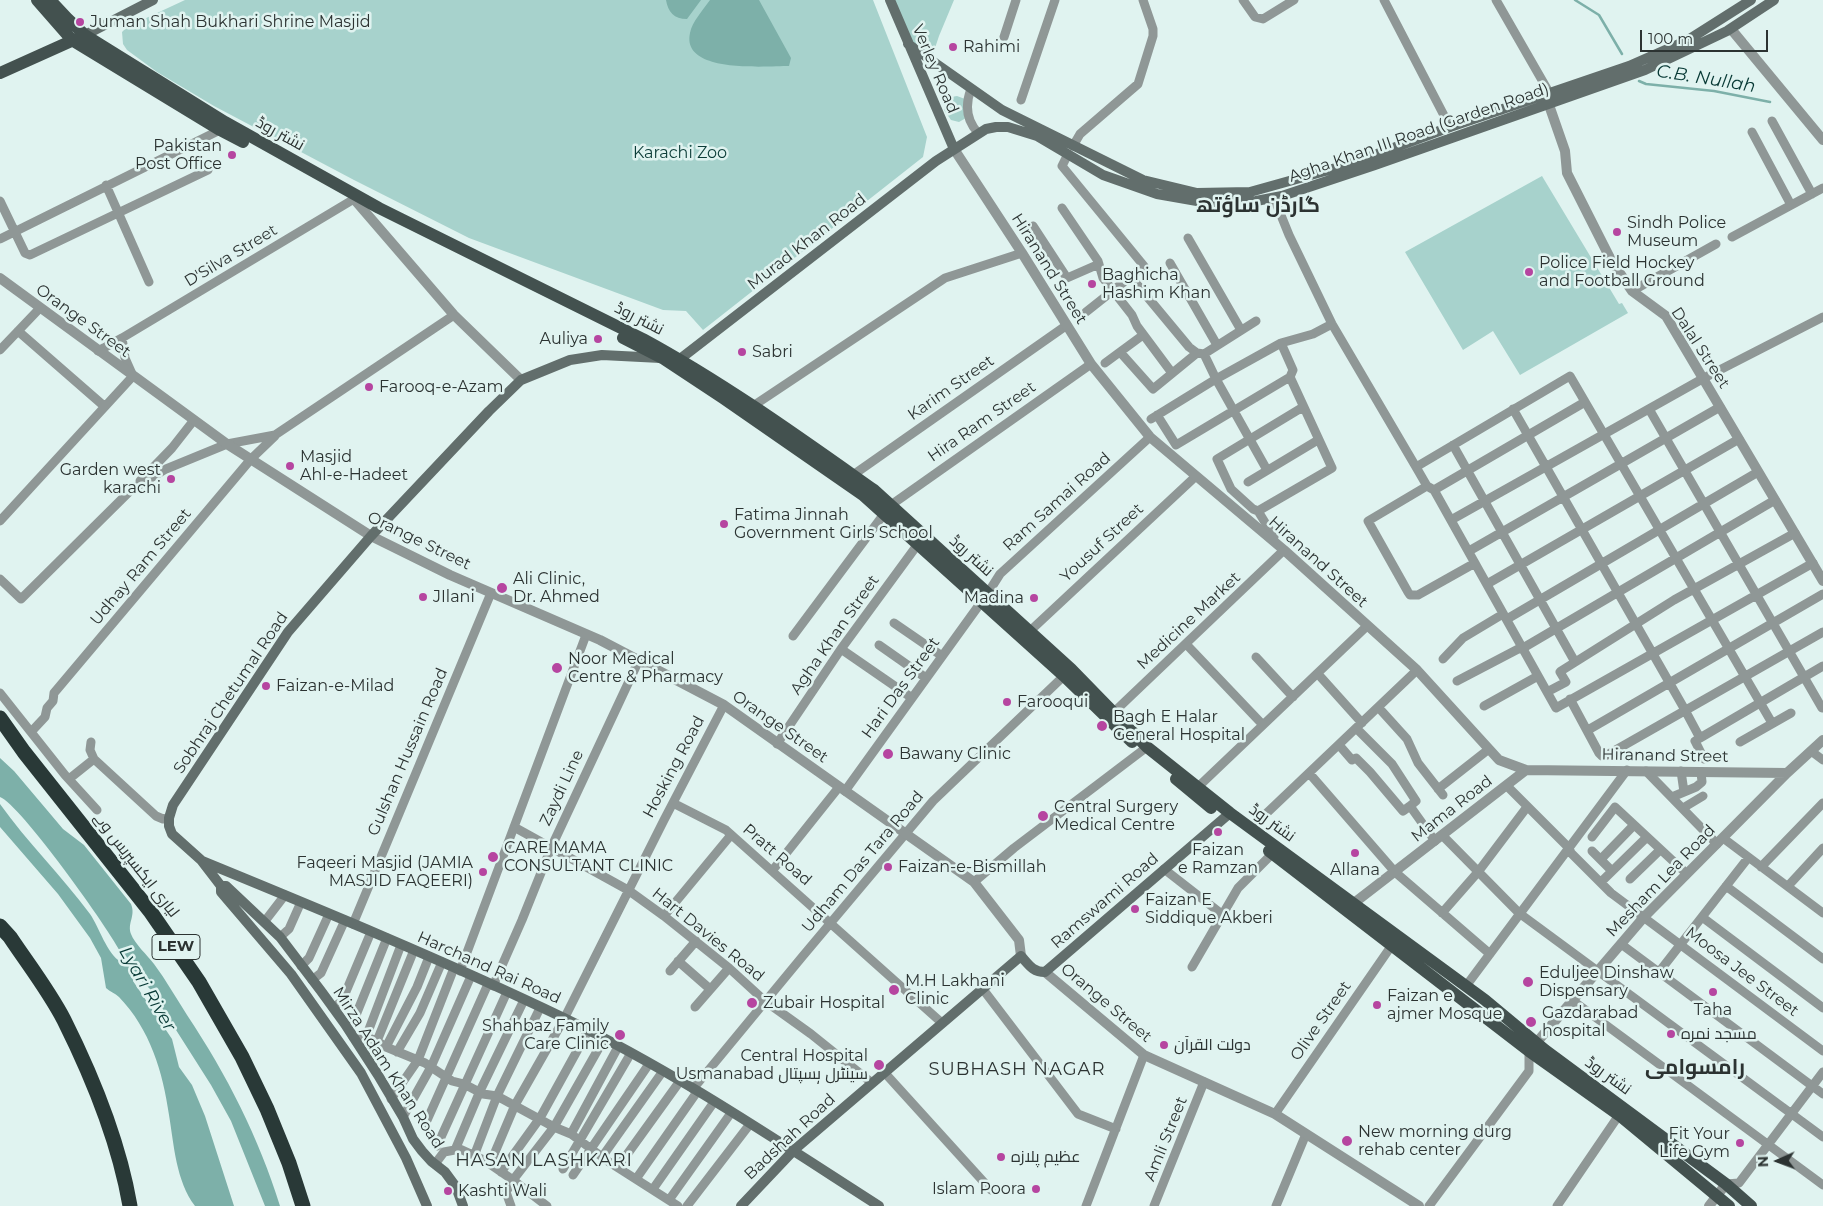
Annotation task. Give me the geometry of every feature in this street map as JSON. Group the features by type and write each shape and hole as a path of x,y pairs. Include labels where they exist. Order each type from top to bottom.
{"highway":[{"name":"لیاری ایکسپریس وے","path":"0,718 24,752 139,896 184,957 233,1040 263,1100 289,1163 303,1206"},
{"path":"0,926 10,937 63,1019 84,1064 109,1126 126,1184 130,1206"}],"main road":[{"name":"نشتر روڈ","path":"37,0 72,40 354,199 664,359 862,495 887,510 1067,673 1144,749 1227,815 1272,854 1392,945 1532,1047 1726,1184 1751,1206"},
{"name":"نشتر روڈ","path":"50,0 85,35 222,126 379,208 644,339 680,359 753,406 874,490 887,510 918,544 1030,631 1067,673 1114,712 1144,749 1199,786 1227,815 1251,828 1466,986 1532,1047 1619,1115 1713,1201 1729,1206"},
{"path":"0,73 85,35 153,0"},
{"name":"Verley Road","path":"890,0 954,149"},
{"name":"Agha Khan III Road (Garden Road)","path":"954,149 978,133 996,126 1008,127 1037,136 1142,180 1197,193 1250,192 1350,164 1450,127 1629,66 1688,40 1751,0"},
{"name":"Agha Khan III Road (Garden Road)","path":"908,44 1002,110 1071,150 1103,175 1157,194 1219,203 1274,198 1549,105 1644,70 1731,28 1774,0"},
{"name":"Murad Khan Road","path":"680,359 954,149"},
{"path":"521,380 570,360 602,355 680,359"},
{"name":"Sobhraj Chetumal Road","path":"169,818 173,805 288,632 370,536 521,380"},
{"name":"Ramswami Road","path":"1045,972 1227,815"},
{"name":"Mirza Adam Khan Road","path":"169,818 172,834 201,860 221,886 221,892 291,974 361,1074 406,1158 427,1206"},
{"name":"Harchand Rai Road","path":"201,860 401,944 564,1018 680,1081 794,1150 879,1206"},
{"name":"Mirza Adam Khan Road","path":"221,886 226,886 280,937 353,1037 403,1117 413,1139 422,1151 445,1172 456,1187 463,1206"},
{"name":"Orange Street","path":"1022,956 1031,968 1037,972 1045,972"},
{"name":"Badshah Road","path":"741,1206 794,1150 982,988 1022,956"}],"street":[{"path":"1004,37 1016,0"},
{"path":"1021,100 1055,0"},
{"path":"1086,312 1144,266 1062,166 1080,134 1138,84 1153,36 1153,29 1143,0"},
{"path":"1243,0 1255,17 1263,20 1294,0"},
{"path":"1384,0 1450,127"},
{"path":"1496,0 1550,94"},
{"path":"1731,28 1823,140"},
{"path":"971,89 967,108 968,119 978,133"},
{"name":"Dalal Street","path":"1549,105 1565,151 1567,173 1611,260 1632,291 1666,316 1823,581"},
{"path":"1772,121 1812,194"},
{"path":"0,239 222,126"},
{"path":"1752,132 1791,205"},
{"name":"Hiranand Street","path":"954,149 1091,364 1150,437 1195,477 1284,550 1417,670 1499,760 1526,770 1787,773"},
{"path":"0,200 24,253 30,255 208,170"},
{"path":"106,185 149,282"},
{"path":"1732,237 1823,188"},
{"path":"1274,198 1289,235 1332,324 1416,467 1451,520 1556,708 1813,563"},
{"path":"354,199 454,315 521,380"},
{"name":"D'Silva Street","path":"98,351 354,199"},
{"path":"1062,208 1099,264 1103,278 1132,315 1143,335 1172,373"},
{"path":"1033,226 1067,278 1099,264"},
{"path":"1188,238 1241,330"},
{"path":"1632,291 1716,244"},
{"path":"753,406 945,278 1022,253"},
{"path":"1170,263 1217,345"},
{"path":"1130,276 1189,347 1200,354 1267,470"},
{"name":"Orange Street","path":"0,278 227,444 370,536 491,593 586,634 724,705 974,882 1018,940 1022,956"},
{"path":"0,350 40,308"},
{"path":"132,490 166,469 227,444 275,435 454,315"},
{"path":"1451,520 1704,378 1823,317"},
{"path":"1120,352 1153,389 1200,354 1256,321"},
{"path":"1281,343 1293,370 1290,377 1176,445 1154,417 1216,379 1281,343 1313,334 1332,324"},
{"name":"Karim Street","path":"853,475 1067,325"},
{"path":"18,331 104,406"},
{"path":"1105,363 1143,335"},
{"path":"0,521 133,376 125,358 122,338"},
{"name":"Hira Ram Street","path":"793,636 887,510 1091,364"},
{"path":"1416,467 1570,376 1772,723"},
{"path":"1258,511 1332,468 1290,377"},
{"path":"1475,563 1414,596 1408,592 1368,521 1468,470 1585,402"},
{"path":"1274,537 1258,511 1252,509 1232,489 1217,459 1303,407"},
{"path":"1469,552 1720,407"},
{"path":"1513,409 1700,738"},
{"path":"1650,409 1822,708"},
{"path":"0,579 19,599 132,490 172,448 194,420"},
{"name":"Udhay Ram Street","path":"31,732 45,717 47,708 53,701 54,693 251,459 275,435"},
{"name":"Ram Samai Road","path":"985,597 1000,574 1150,437"},
{"path":"1487,584 1739,439"},
{"path":"1248,482 1318,440"},
{"path":"1453,445 1575,662"},
{"path":"1443,658 1463,638 1540,600 1758,472"},
{"name":"Yousuf Street","path":"1030,631 1195,477"},
{"path":"1456,681 1522,648 1776,500"},
{"path":"1547,692 1566,682 1560,672 1635,623 1795,533"},
{"name":"Agha Khan Street","path":"777,744 841,649 918,544"},
{"name":"Medicine Market","path":"1114,712 1284,550"},
{"name":"Gulshan Hussain Road","path":"312,980 321,973 349,922 491,593"},
{"path":"1588,730 1823,594"},
{"name":"Hari Das Street","path":"772,871 842,789 912,698 985,597"},
{"path":"894,623 942,656"},
{"path":"1199,786 1367,626"},
{"path":"1602,756 1823,632"},
{"path":"391,1099 418,1060 457,970 514,827 586,634"},
{"path":"1186,644 1263,725"},
{"path":"879,645 926,678"},
{"path":"841,649 912,698"},
{"path":"1256,657 1293,697"},
{"name":"Zaydi Line","path":"424,1127 445,1077 522,920 551,848 639,660"},
{"path":"1704,759 1694,741 1823,666"},
{"path":"1251,828 1417,670"},
{"name":"Udham Das Tara Road","path":"636,1179 695,1090 765,1001 933,801 1067,673"},
{"path":"1318,674 1392,764 1416,801 1403,811 1370,772 1356,758 1352,760 1338,745"},
{"path":"1484,706 1538,676"},
{"path":"0,693 69,779 97,810"},
{"path":"1570,699 1602,756 1601,770"},
{"name":"Hosking Road","path":"490,1164 515,1106 564,1018 724,705"},
{"path":"1378,707 1407,739 1418,763 1440,792 1489,749"},
{"path":"1740,742 1790,713"},
{"name":"Mesham Lea Road","path":"1532,1047 1644,917 1787,773 1823,740"},
{"path":"91,742 90,750 94,759 156,816 169,818"},
{"path":"974,882 1014,848 1144,749"},
{"path":"1811,751 1823,760"},
{"path":"69,779 94,759"},
{"name":"Mama Road","path":"1354,903 1526,770"},
{"path":"1466,986 1627,770"},
{"path":"1646,771 1720,841 1761,867 1823,913"},
{"path":"1681,771 1684,792"},
{"path":"1672,797 1696,787 1702,782 1701,772"},
{"path":"1309,773 1395,872 1490,954"},
{"name":"Moosa Jee Street","path":"1507,786 1611,893 1823,1051"},
{"path":"1683,808 1702,796"},
{"name":"Pratt Road","path":"673,803 726,830 942,1023"},
{"path":"1761,867 1823,803"},
{"path":"1410,806 1439,838 1478,872 1519,914 1598,970 1823,1137"},
{"path":"1442,913 1478,872 1527,807"},
{"path":"1592,837 1615,807 1687,874"},
{"path":"1601,860 1634,825"},
{"name":"Hart Davies Road","path":"514,827 628,890 696,941 765,1001 811,1034 872,1083"},
{"path":"664,916 731,835"},
{"path":"1600,882 1647,837"},
{"path":"1788,886 1820,858 1823,848"},
{"path":"1630,879 1660,850"},
{"path":"1592,851 1612,871"},
{"path":"1192,968 1238,888 1272,854"},
{"path":"1659,972 1748,858"},
{"path":"1164,869 1223,915"},
{"path":"1726,886 1823,959"},
{"path":"265,921 285,895"},
{"path":"280,937 289,929 301,902"},
{"path":"301,966 310,958 329,914"},
{"path":"1702,917 1823,1008"},
{"path":"333,1008 342,1001 371,932"},
{"path":"354,1020 387,938"},
{"path":"670,971 696,941"},
{"path":"366,1037 401,944"},
{"path":"1621,944 1823,1094"},
{"name":"Olive Street","path":"1275,1114 1392,945"},
{"path":"377,1041 414,950"},
{"path":"386,1047 417,987 429,957"},
{"path":"678,961 710,990"},
{"path":"397,1052 420,1013 442,962"},
{"path":"694,1007 729,968"},
{"name":"Orange Street","path":"1045,972 1144,1055 1275,1114 1419,1206"},
{"path":"403,1117 431,1067 471,976"},
{"path":"982,988 1078,1114 1116,1129"},
{"path":"437,1146 507,992"},
{"path":"454,1150 524,1000"},
{"path":"1572,1000 1823,1185"},
{"path":"474,1156 496,1096 540,1008"},
{"path":"501,1172 540,1118 588,1031"},
{"path":"353,1037 366,1037 377,1041 386,1047 418,1060 445,1077 480,1091 483,1094 496,1096 571,1134 602,1157 678,1206"},
{"path":"511,1206 506,1192 554,1127 604,1040"},
{"path":"571,1134 618,1047"},
{"path":"1429,1206 1529,1072 1532,1047"},
{"path":"563,1168 631,1054"},
{"path":"1086,1206 1144,1055"},
{"path":"573,1175 649,1064"},
{"path":"602,1157 663,1071"},
{"path":"884,1072 990,1190"},
{"path":"1713,1201 1726,1184 1739,1183 1823,1072"},
{"path":"618,1167 680,1081"},
{"name":"Amli Street","path":"1154,1206 1204,1082"},
{"path":"653,1189 714,1102"},
{"path":"669,1200 731,1113"},
{"path":"1557,1206 1619,1115"},
{"path":"687,1206 750,1124"},
{"path":"1277,1206 1306,1134"},
{"path":"435,1164 444,1152 460,1149 490,1164 547,1206"}],"green space":[{"name":"Karachi Zoo","path":"185,0 873,0 927,137 923,157 703,330 686,311 663,310 469,238 214,106 157,72 127,50 123,44 122,32 127,27"},
{"path":"890,0 954,0 931,60 908,44"},
{"path":"957,96 965,99 966,118 959,122 951,120 944,110 948,100"},
{"name":"Police Field Hockey and Football Ground","path":"1542,176 1619,304 1622,303 1628,313 1520,375 1493,331 1463,350 1405,252"}],"shaded area":[{"path":"666,0 701,0 687,19 679,18 672,14"},
{"path":"710,0 759,0 791,58 789,66 728,65 711,61 698,55 691,46 690,33 695,20"},
{"path":"0,758 14,771 63,829 84,845 131,904 133,912 130,926 131,934 163,976 228,1084 252,1132 280,1206 265,1206 231,1121 211,1085 150,989 139,978 135,977 133,981 172,1039 179,1067 192,1085 205,1116 234,1206 195,1206 180,1174 163,1083 147,1037 130,1009 119,997 106,988 101,958 90,938 58,894 0,827 0,804 90,914 107,947 121,962 123,960 122,955 84,896 44,843 26,821 0,797"}],"waterway":[{"name":"C.B. Nullah","path":"1575,0 1599,15 1622,54"},
{"name":"C.B. Nullah","path":"1639,81 1646,84 1714,91 1770,102"}],"place":[{"name":"Juman Shah Bukhari Shrine Masjid","path":"80,22"},
{"name":"Rahimi","path":"953,47"},
{"name":"Pakistan Post Office","path":"232,155"},
{"name":"Sindh Police Museum","path":"1617,232"},
{"name":"Police Field Hockey and Football Ground","path":"1529,272"},
{"name":"Baghicha Hashim Khan","path":"1092,284"},
{"name":"Auliya","path":"598,339"},
{"name":"Sabri","path":"742,352"},
{"name":"Farooq-e-Azam","path":"369,387"},
{"name":"Masjid Ahl-e-Hadeet","path":"290,466"},
{"name":"Garden west karachi","path":"171,479"},
{"name":"Fatima Jinnah Government Girls School","path":"724,524"},
{"name":"Ali Clinic, Dr. Ahmed","path":"502,588"},
{"name":"JIlani","path":"423,597"},
{"name":"Madina","path":"1034,598"},
{"name":"Noor Medical Centre & Pharmacy","path":"557,668"},
{"name":"Faizan-e-Milad","path":"266,686"},
{"name":"Farooqui","path":"1007,702"},
{"name":"Bagh E Halar General Hospital","path":"1102,726"},
{"name":"Bawany Clinic","path":"888,754"},
{"name":"Central Surgery Medical Centre","path":"1043,816"},
{"name":"Faizan e Ramzan","path":"1218,832"},
{"name":"Allana","path":"1355,853"},
{"name":"CARE MAMA CONSULTANT CLINIC","path":"493,857"},
{"name":"Faizan-e-Bismillah","path":"888,867"},
{"name":"Faqeeri Masjid (JAMIA MASJID FAQEERI)","path":"483,872"},
{"name":"Faizan E Siddique Akberi","path":"1135,909"},
{"name":"Eduljee Dinshaw Dispensary","path":"1528,982"},
{"name":"M.H Lakhani Clinic","path":"894,990"},
{"name":"Taha","path":"1713,992"},
{"name":"Zubair Hospital","path":"752,1003"},
{"name":"Faizan e ajmer Mosque","path":"1377,1005"},
{"name":"Gazdarabad hospital","path":"1531,1022"},
{"name":"مسجد نمرہ","path":"1671,1034"},
{"name":"Shahbaz Family Care Clinic","path":"620,1035"},
{"name":"دولت القرآن","path":"1164,1045"},
{"name":"Central Hospital Usmanabad سینٹرل ہسپتال","path":"879,1065"},
{"name":"New morning durg rehab center","path":"1347,1141"},
{"name":"Fit Your Life Gym","path":"1740,1143"},
{"name":"عظیم پلازہ","path":"1001,1157"},
{"name":"Islam Poora","path":"1036,1189"},
{"name":"Kashti Wali","path":"448,1191"}],"district":[{"name":"گارڈن ساؤتھ","path":"1258,206"},
{"name":"رامسوامی","path":"1695,1068"},
{"name":"SUBHASH NAGAR","path":"1017,1070"},
{"name":"HASAN LASHKARI","path":"544,1161"}],"water label":[{"name":"Lyari River","path":"147,989"}]}
